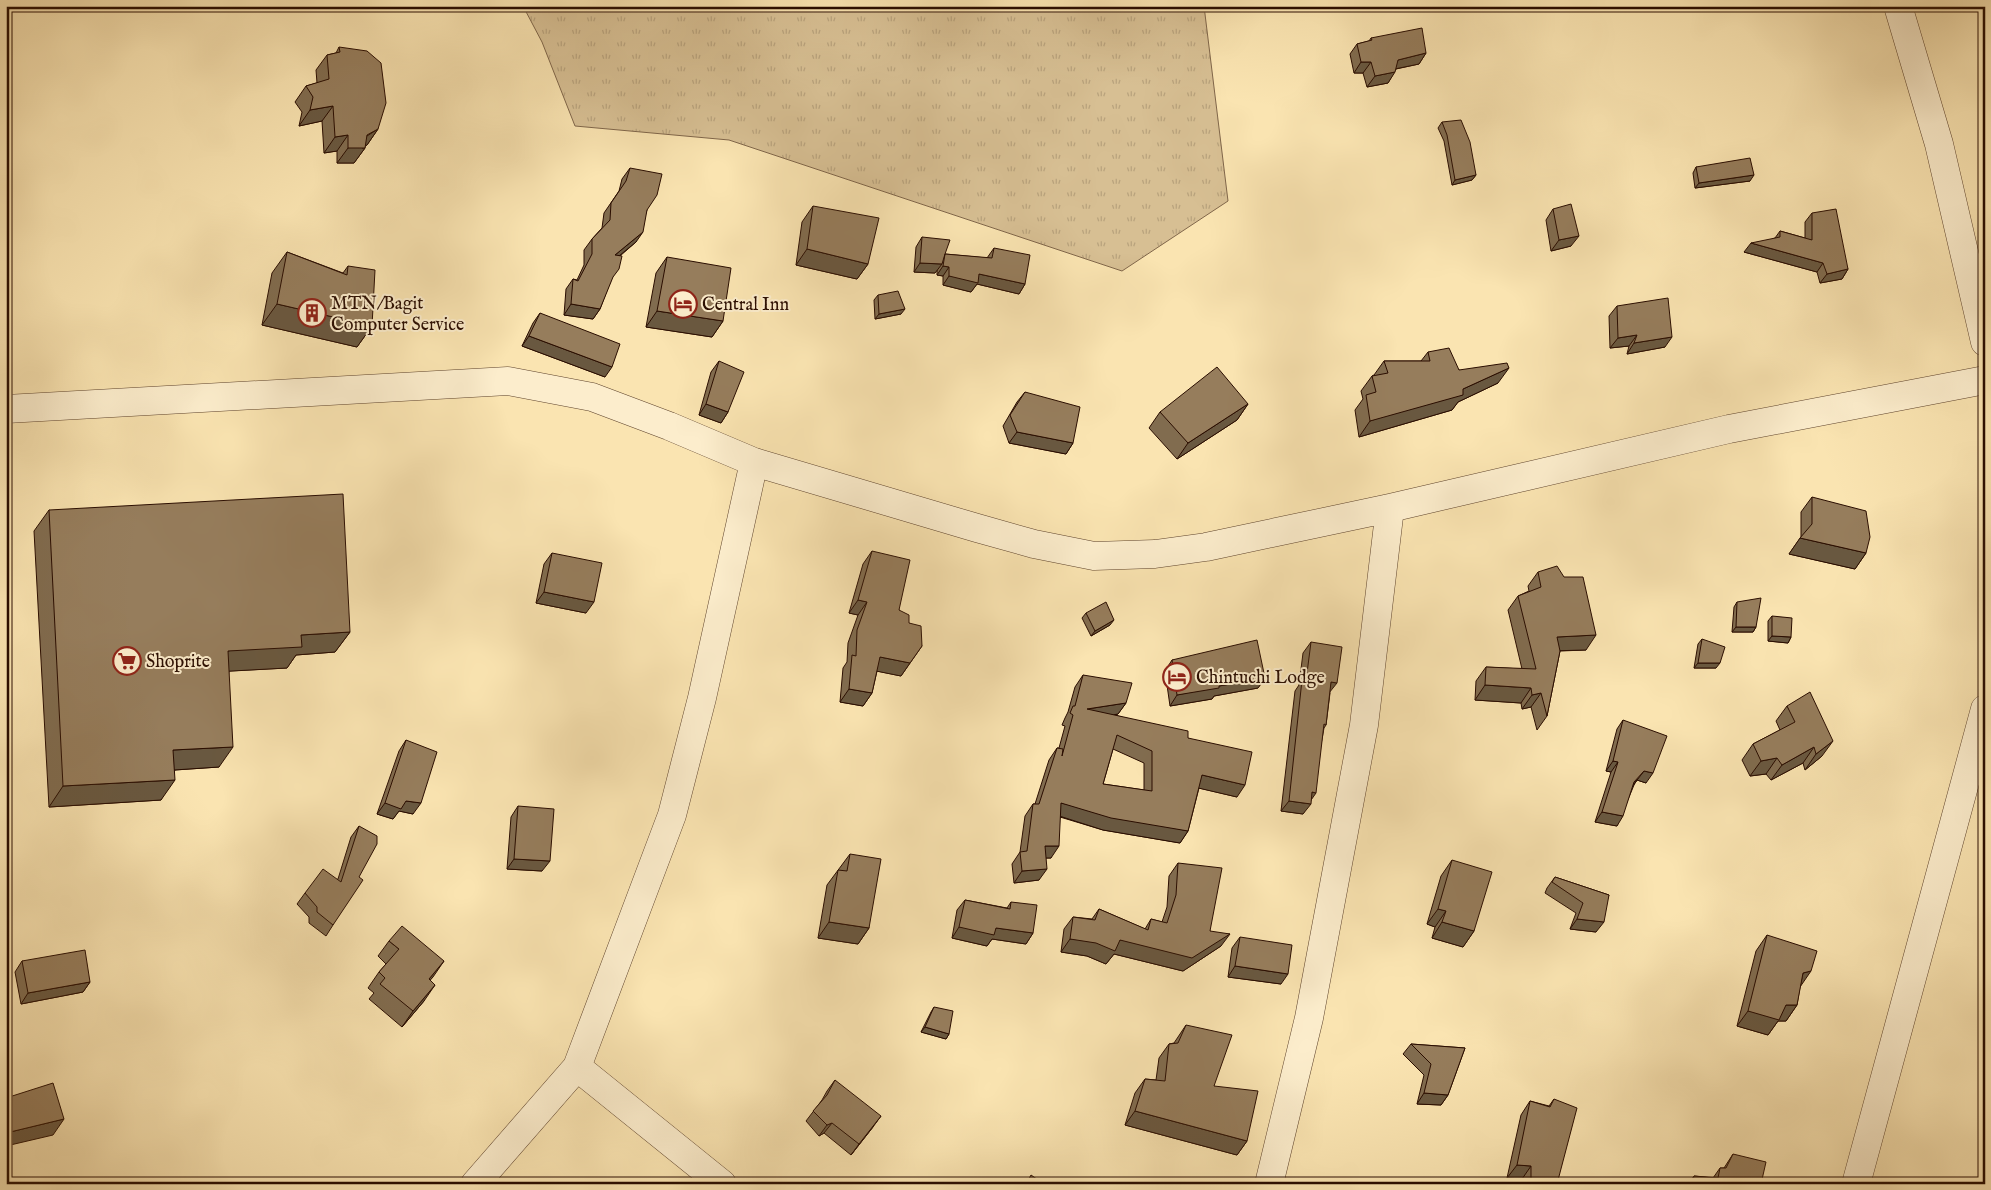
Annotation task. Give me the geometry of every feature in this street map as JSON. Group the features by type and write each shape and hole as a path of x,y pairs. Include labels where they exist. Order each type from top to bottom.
{"street":[{"path":"1898,6 1939,144 1985,342"},
{"path":"6,409 508,381 592,397 669,426 754,462 1034,544 1094,556 1155,554 1206,547 1390,508 1729,429 1985,380"},
{"path":"475,1184 577,1067 672,815 702,698 754,462"},
{"path":"1269,1184 1309,1018 1364,725 1390,508"},
{"path":"1856,1184 1985,709"},
{"path":"577,1067 722,1184"}],"green space":[{"path":"523,6 1204,6 1228,201 1122,271 729,140 575,126 542,42"}],"building":[{"path":"1422,28 1426,53 1398,60 1395,72 1375,76 1371,62 1361,62 1357,44 1372,40 1371,38"},
{"path":"339,47 367,51 381,63 386,103 378,129 367,135 365,148 348,148 348,135 335,137 333,106 310,110 313,97 306,86 329,79 327,55 340,52"},
{"path":"1461,120 1470,142 1476,175 1455,180 1447,135 1442,122"},
{"path":"1750,158 1754,175 1699,183 1696,167"},
{"path":"630,168 662,174 657,195 647,210 643,232 615,255 622,256 619,269 613,277 600,309 571,304 573,279 578,281 592,254 592,239 610,220 611,203 626,181"},
{"path":"1571,204 1579,236 1559,240 1553,209"},
{"path":"813,206 879,218 868,264 807,249"},
{"path":"1836,209 1848,269 1827,274 1823,263 1751,243 1780,237 1780,231 1812,240 1812,213"},
{"path":"922,237 950,240 942,264 920,263"},
{"path":"994,248 1030,255 1025,284 979,274 978,283 949,276 949,267 943,266 945,254 992,258"},
{"path":"287,252 347,275 348,266 375,270 372,326 277,304"},
{"name":"Central Inn","path":"667,257 731,268 723,321 657,311"},
{"path":"898,291 905,309 879,314 878,295"},
{"path":"1668,298 1672,337 1634,343 1637,335 1618,338 1617,306"},
{"path":"540,313 620,344 612,367 529,336"},
{"path":"1449,348 1459,370 1507,363 1509,368 1463,389 1463,395 1370,421 1366,395 1376,392 1372,376 1388,373 1384,361 1430,361 1428,352"},
{"path":"719,361 744,372 728,412 706,404"},
{"path":"1217,367 1248,404 1188,443 1160,412"},
{"path":"1025,392 1080,407 1073,443 1017,432 1010,415"},
{"name":"Shoprite","path":"343,494 350,632 301,635 302,647 228,651 233,747 173,750 175,780 63,786 49,510"},
{"path":"1812,497 1866,511 1870,537 1866,553 1800,538 1812,524"},
{"path":"872,551 910,560 899,610 909,615 909,623 921,626 922,646 910,663 880,657 872,693 849,689 852,655 856,656 857,630 867,602 858,600"},
{"path":"552,553 602,563 594,602 544,592"},
{"path":"1557,566 1564,577 1583,577 1596,635 1557,637 1560,651 1547,716 1541,693 1532,695 1531,688 1485,685 1486,667 1536,669 1518,596 1541,587 1538,572"},
{"path":"1761,598 1756,627 1736,627 1737,602"},
{"path":"1106,602 1114,620 1095,631 1086,613"},
{"path":"1772,616 1792,618 1791,637 1772,636"},
{"path":"1702,639 1725,647 1720,663 1698,663"},
{"path":"1257,640 1265,678 1177,695 1172,660"},
{"path":"1311,642 1342,647 1337,683 1331,682 1316,793 1312,792 1311,804 1289,801 1302,680 1306,681"},
{"path":"1083,675 1132,683 1126,703 1087,709 1188,731 1188,738 1252,752 1245,785 1202,775 1188,831 1111,818 1061,803 1059,846 1045,846 1047,869 1022,871 1020,852 1027,851 1033,804 1039,804 1057,748 1063,749 1062,756 1073,715 1070,713 1073,706 1075,706","holes":["1117,735 1152,751 1152,791 1103,784"]},
{"path":"1810,692 1833,741 1816,754 1814,747 1782,765 1777,758 1761,761 1753,744 1795,722 1787,706"},
{"path":"1623,720 1667,736 1653,773 1644,771 1634,782 1623,816 1602,812 1618,762 1613,761"},
{"path":"406,740 437,752 421,803 406,801 401,809 385,803"},
{"path":"518,806 554,809 550,861 514,859"},
{"path":"359,826 377,836 377,844 359,877 363,880 333,925 317,912 317,907 305,893 323,869 341,882"},
{"path":"850,854 881,859 869,928 829,922 838,870 847,871"},
{"path":"1452,860 1492,872 1474,931 1442,922 1446,911 1438,909"},
{"path":"1178,863 1222,868 1210,931 1230,934 1192,958 1120,940 1115,951 1096,943 1070,939 1073,917 1095,920 1099,909 1148,930 1151,919 1167,923 1176,895"},
{"path":"1555,877 1609,895 1604,922 1577,919 1583,903 1552,882"},
{"path":"965,900 1010,909 1011,902 1037,905 1033,933 996,928 994,935 959,927"},
{"path":"402,926 444,961 429,979 435,985 413,1011 380,984 385,978 379,972 399,949 389,941"},
{"path":"1767,935 1817,951 1811,971 1803,973 1797,1005 1786,1005 1779,1020 1748,1011"},
{"path":"1240,937 1292,945 1288,974 1235,966"},
{"path":"85,950 90,982 28,993 22,961"},
{"path":"934,1007 953,1011 949,1034 925,1027"},
{"path":"1186,1025 1232,1035 1214,1086 1258,1091 1247,1141 1135,1111 1145,1079 1165,1081 1169,1044 1178,1043"},
{"path":"1411,1044 1465,1048 1448,1095 1424,1093 1431,1064"},
{"path":"835,1080 881,1116 859,1144 832,1123 827,1125 813,1111 827,1095"},
{"path":"53,1083 64,1119 6,1133 6,1098"},
{"path":"1554,1099 1577,1108 1557,1184 1531,1184 1531,1166 1517,1165 1530,1101 1550,1107"},
{"path":"1733,1154 1766,1162 1761,1184 1747,1182 1746,1184 1692,1184 1694,1176 1718,1178 1720,1168 1726,1168"},
{"path":"1031,1175 1044,1184 1026,1184"}],"place":[{"name":"Central Inn","path":"683,304"},
{"name":"MTN/Bagit Computer Service","path":"312,313"},
{"name":"Shoprite","path":"127,661"},
{"name":"Chintuchi Lodge","path":"1177,677"}]}
